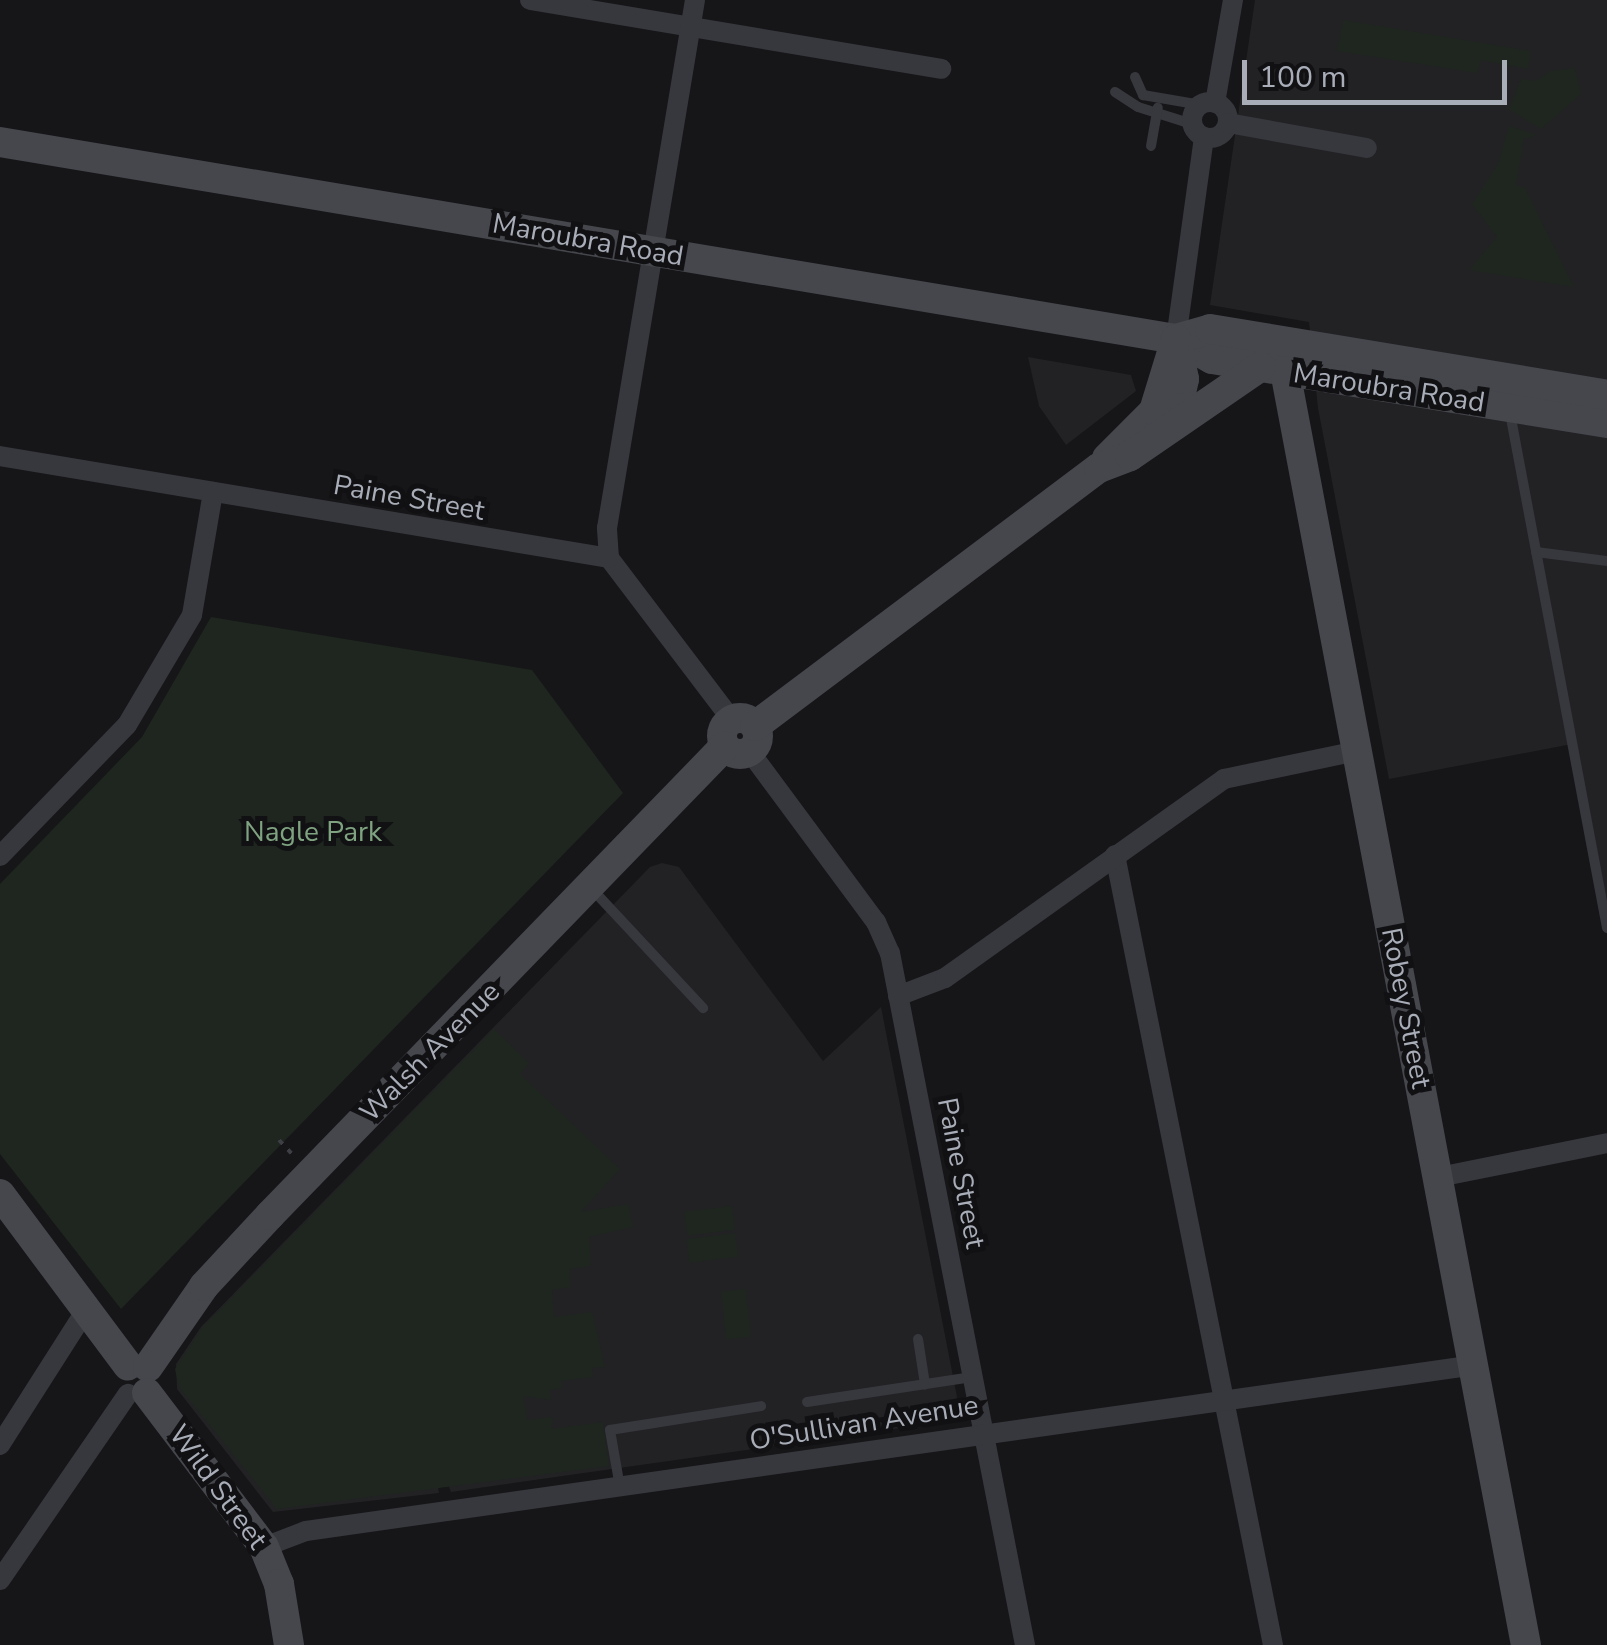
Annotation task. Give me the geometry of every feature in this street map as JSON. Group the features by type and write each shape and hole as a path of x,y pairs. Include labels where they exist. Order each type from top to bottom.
{"street":[{"path":"530,0 941,69"},
{"path":"608,558 608,528 695,0"},
{"path":"1174,425 1184,379 1176,339 1203,117 1232,0"},
{"path":"1203,117 1220,136 1228,123 1375,147"},
{"name":"Maroubra Road","path":"0,142 1176,339 1206,358 1607,423"},
{"name":"Maroubra Road","path":"1176,339 1210,329 1607,395"},
{"name":"Walsh Avenue","path":"1100,468 1154,410 1176,339"},
{"name":"Walsh Avenue","path":"0,1580 134,1374 204,1286 740,736 1100,468 1272,369"},
{"name":"Robey Street","path":"1272,369 1357,751 1526,1645"},
{"name":"Paine Street","path":"0,456 608,558 876,922 898,996 1025,1645"},
{"path":"0,856 127,725 192,615 212,492"},
{"path":"898,996 945,978 1224,779 1357,751"},
{"path":"1116,855 1273,1645"},
{"path":"1439,1177 1607,1143"},
{"name":"Wild Street","path":"0,1194 264,1547 279,1584 289,1645"},
{"path":"0,1445 92,1318"},
{"name":"O'Sullivan Avenue","path":"264,1547 306,1531 1475,1365"}],"lane":[{"path":"1134,78 1138,92 1166,99 1203,117"},
{"path":"1116,92 1156,111 1203,117"},
{"path":"1151,146 1156,111 1166,99"},
{"path":"1508,407 1607,928"},
{"path":"1536,552 1607,561"},
{"path":"591,889 703,1008"},
{"path":"918,1339 925,1384"},
{"path":"807,1402 973,1377"},
{"path":"620,1488 610,1430 760,1406"}],"path":[{"path":"279,1140 295,1157"}],"shaded area":[{"path":"1255,0 1607,0 1607,928 1572,744 1389,779 1318,408 1309,322 1210,305"},
{"path":"1028,357 1131,375 1136,391 1066,445 1039,406"},
{"path":"662,863 679,867 823,1061 881,1007 957,1397 953,1410 935,1423 451,1492 447,1481 437,1482 439,1493 273,1512 177,1389 176,1364 201,1327 650,867"}],"green space":[{"path":"1343,20 1531,51 1528,69 1481,60 1477,73 1337,51"},
{"path":"1575,68 1581,94 1541,129 1509,109 1521,79 1536,81 1550,71"},
{"path":"1509,126 1537,135 1524,139 1516,185 1525,188 1574,287 1469,270 1497,237 1472,204 1498,164"},
{"name":"Nagle Park","path":"211,617 532,670 623,793 121,1309 0,1154 0,884 142,737"},
{"path":"494,1029 529,1063 520,1074 620,1169 581,1212 628,1204 633,1227 589,1237 591,1266 569,1269 571,1287 552,1290 554,1317 592,1312 605,1367 592,1368 593,1377 561,1381 562,1388 550,1390 551,1400 523,1396 527,1420 553,1417 551,1429 603,1422 609,1466 277,1509 179,1387 175,1369 202,1328"},
{"path":"732,1206 735,1230 687,1236 684,1212"},
{"path":"735,1233 738,1257 689,1263 686,1239"},
{"path":"746,1289 751,1337 726,1339 721,1292"}]}
